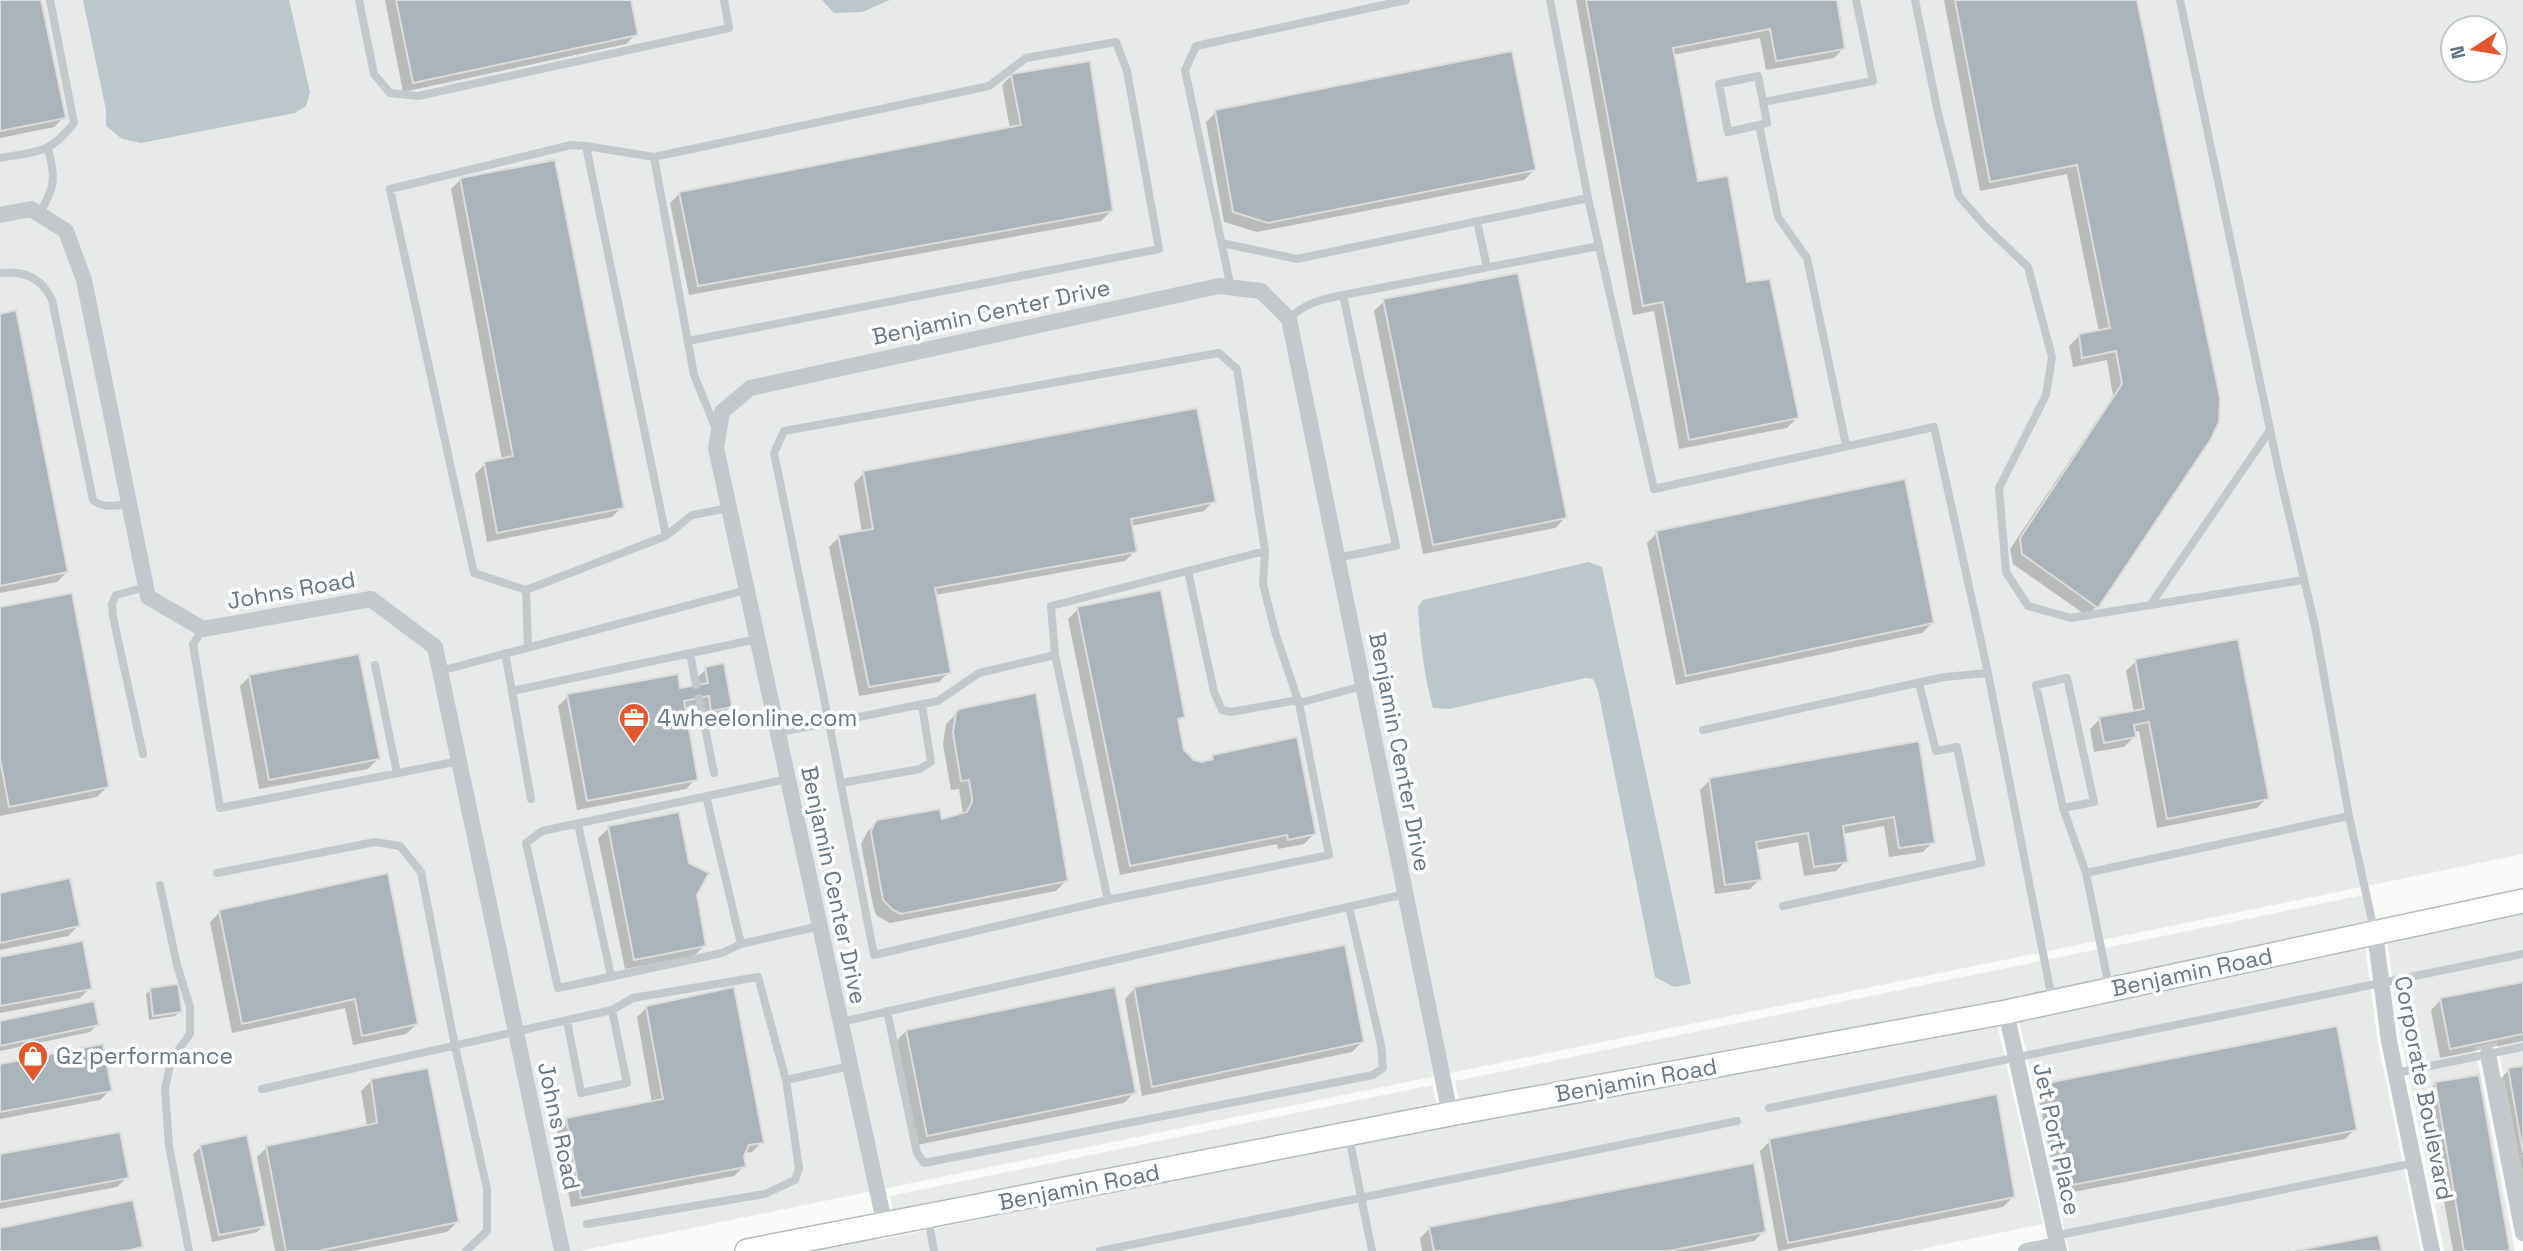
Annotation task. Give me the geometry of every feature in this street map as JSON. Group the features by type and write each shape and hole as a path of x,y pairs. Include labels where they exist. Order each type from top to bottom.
{"street":[{"path":"0,215 31,208 66,231 84,280 146,587"},
{"name":"Benjamin Center Drive","path":"885,1226 716,448 722,412 750,388 1219,286 1261,291 1289,319 1450,1114"},
{"name":"Johns Road","path":"146,587 148,597 203,629 370,599 435,647 562,1251"},
{"name":"Benjamin Road","path":"747,1251 1450,1114 2006,1012 2523,901"},
{"name":"Corporate Boulevard","path":"2375,933 2396,1073 2432,1251"},
{"name":"Jet Port Place","path":"2006,1012 2057,1244 2026,1251"},
{"path":"2488,1054 2523,1233"}],"lane":[{"path":"0,158 48,149 61,141 74,123 50,0"},
{"path":"359,0 374,74 390,93 418,96 729,28 724,0"},
{"path":"1231,288 1185,70 1196,46 1406,0"},
{"path":"1550,0 1588,198 1654,489 1934,426 1988,673 2053,1002"},
{"path":"1763,102 1873,81 1856,0"},
{"path":"1915,0 1938,113 1959,196 1985,226 2028,267 2052,356 2046,395 1999,488 2006,572 2028,606 2071,618 2303,580"},
{"path":"2180,0 2270,430 2315,626 2349,816 2375,933"},
{"path":"688,341 1159,249 1127,71 1116,42 1026,58 989,86 654,157 570,145 390,189 474,573 526,590 667,536 692,515 729,508"},
{"path":"1758,75 1767,123 1759,125 1728,132 1718,84 1758,75"},
{"path":"1759,125 1779,217 1807,258 1846,445"},
{"path":"586,146 667,536"},
{"path":"39,214 51,193 54,168 48,149"},
{"path":"654,157 694,375 718,435"},
{"path":"1222,243 1297,259 1588,198"},
{"path":"1477,221 1487,267"},
{"path":"1289,319 1310,303 1343,295 1599,246"},
{"path":"0,273 13,272 33,276 46,287 52,300 93,500 104,506 129,503"},
{"path":"1337,558 1396,546 1343,295"},
{"path":"1219,353 1237,369 1265,551 1263,584 1276,635 1299,702 1329,855 1108,900 874,955 775,453 784,431 1219,353"},
{"path":"2151,604 2270,430"},
{"path":"1108,900 1055,655 1051,606 1265,551"},
{"path":"1188,571 1214,691 1222,710 1231,712 1299,702 1363,686"},
{"path":"143,754 113,617 113,604 116,596 146,587"},
{"path":"526,590 528,647"},
{"path":"440,671 746,590"},
{"path":"203,629 193,644 220,808 458,761"},
{"path":"512,691 757,639"},
{"path":"505,653 531,799"},
{"path":"690,653 696,685"},
{"path":"778,732 938,701 979,673 1055,655"},
{"path":"375,665 397,773"},
{"path":"1703,730 1944,677 1988,673"},
{"path":"2063,808 2094,802 2067,678 2036,685 2063,808 2086,873 2109,990"},
{"path":"1783,906 1981,863 1957,747 1936,751 1919,683"},
{"path":"699,698 714,773"},
{"path":"841,783 920,769 931,762 922,705"},
{"path":"788,779 542,831 527,843 535,883 558,988 722,953 741,944 820,926"},
{"path":"706,796 741,944"},
{"path":"2086,873 2349,816"},
{"path":"578,824 611,976"},
{"path":"217,873 375,842 400,846 421,872 455,1046 487,1189 487,1231 466,1251"},
{"path":"160,885 191,1016 190,1034 171,1060 165,1089 169,1146 188,1251"},
{"path":"841,1022 1405,894"},
{"path":"887,1011 917,1153 924,1163 1373,1075 1383,1068 1381,1045 1349,906"},
{"path":"1769,1108 2523,954"},
{"path":"262,1089 612,1010 634,998 758,977 786,1080 799,1168 795,1180 765,1194 587,1224"},
{"path":"566,1021 581,1093 627,1083 612,1010"},
{"path":"2396,1073 2523,1047"},
{"path":"786,1080 850,1066"},
{"path":"1100,1251 1737,1121"},
{"path":"1348,1134 1372,1251"},
{"path":"2057,1244 2414,1163"},
{"path":"928,1217 934,1251"}],"shaded area":[{"path":"0,0 2523,0 2523,854 579,1251 0,1251"},
{"path":"83,0 289,0 310,92 306,106 295,113 141,143 122,139 106,126 106,110"},
{"path":"822,0 890,0 862,12 834,13"},
{"path":"1589,562 1602,567 1691,984 1674,987 1655,977 1598,690 1593,679 1585,678 1449,709 1433,708 1430,696 1418,607 1423,600"},
{"path":"2368,894 2373,922 2004,1002 1459,1102 1455,1081"},
{"path":"2523,911 2523,1174 2497,1042 2475,1047 2515,1251 2444,1251 2401,1039 2387,940"},
{"path":"2365,945 2378,1043 2421,1251 2069,1251 2019,1019"},
{"path":"1997,1024 2043,1224 1912,1251 803,1251 877,1237 878,1240 1452,1124"},
{"path":"1432,1085 1437,1106 894,1213 890,1196"}],"building":[{"path":"0,0 41,0 66,118 0,131"},
{"path":"396,0 631,0 638,35 413,83"},
{"path":"1586,0 1837,0 1845,49 1776,61 1770,29 1673,48 1698,181 1728,176 1747,282 1770,279 1799,418 1689,440 1663,302 1643,306"},
{"path":"1955,0 2137,0 2220,398 2219,422 2211,439 2098,608 2022,554 2020,538 2122,384 2116,351 2082,358 2079,334 2110,328 2077,165 1990,182"},
{"path":"1512,51 1536,170 1268,223 1233,212 1215,110"},
{"path":"1090,61 1113,211 698,286 679,192 1021,125 1011,74"},
{"path":"555,160 624,508 497,533 484,462 513,456 460,178"},
{"path":"1518,273 1567,518 1433,545 1383,299"},
{"path":"16,310 68,572 0,586 0,314"},
{"path":"1197,408 1216,502 1131,519 1137,552 935,588 951,673 869,687 838,535 873,529 863,471"},
{"path":"1905,479 1934,623 1686,676 1656,531"},
{"path":"1161,590 1185,717 1178,719 1184,750 1194,760 1202,762 1213,759 1212,755 1297,737 1316,834 1288,840 1287,835 1130,866 1077,607"},
{"path":"72,593 109,787 9,807 0,759 0,607"},
{"path":"2238,639 2269,799 2167,819 2149,722 2134,725 2136,737 2104,743 2099,717 2144,709 2135,659"},
{"path":"359,654 380,759 269,780 249,675"},
{"name":"4wheelonline.com","path":"724,663 732,707 711,711 709,696 684,701 698,780 587,801 567,694 678,674 680,688 708,683 705,667"},
{"path":"1036,693 1068,881 901,914 893,910 883,900 871,832 874,824 877,820 940,809 942,819 967,812 972,798 969,780 961,781 953,733 956,712 959,709"},
{"path":"1919,741 1935,843 1899,848 1894,817 1843,826 1848,862 1814,867 1808,833 1756,842 1762,880 1725,885 1709,778"},
{"path":"679,812 689,863 709,873 697,895 706,946 634,960 608,826"},
{"path":"388,873 418,1024 362,1036 355,999 242,1024 219,910"},
{"path":"70,878 80,926 0,943 0,893"},
{"path":"83,941 92,989 0,1006 0,957"},
{"path":"1345,945 1364,1042 1152,1087 1134,987"},
{"path":"2523,982 2523,1034 2450,1049 2440,998"},
{"path":"178,984 182,1012 153,1016 150,988"},
{"path":"734,987 764,1143 749,1145 744,1156 746,1167 581,1198 566,1118 663,1099 646,1006"},
{"path":"1115,987 1136,1093 927,1136 906,1030"},
{"path":"94,1001 99,1025 0,1046 0,1021"},
{"path":"2337,1026 2357,1130 2067,1186 2047,1083"},
{"path":"103,1044 112,1091 0,1112 0,1064"},
{"path":"2523,1066 2523,1153 2508,1068"},
{"path":"428,1068 459,1222 318,1251 286,1251 266,1146 377,1123 371,1079"},
{"path":"2479,1075 2510,1251 2464,1251 2435,1082"},
{"path":"1997,1094 2015,1197 1788,1243 1769,1139"},
{"path":"120,1132 129,1178 0,1202 0,1154"},
{"path":"247,1135 266,1226 219,1235 200,1145"},
{"path":"1754,1163 1766,1232 1668,1251 1434,1251 1429,1227"},
{"path":"133,1200 143,1247 125,1251 0,1251 0,1228"},
{"path":"2378,1235 2382,1251 2294,1251"}],"place":[{"name":"4wheelonline.com","path":"634,745"},
{"name":"Gz performance","path":"33,1083"}]}
